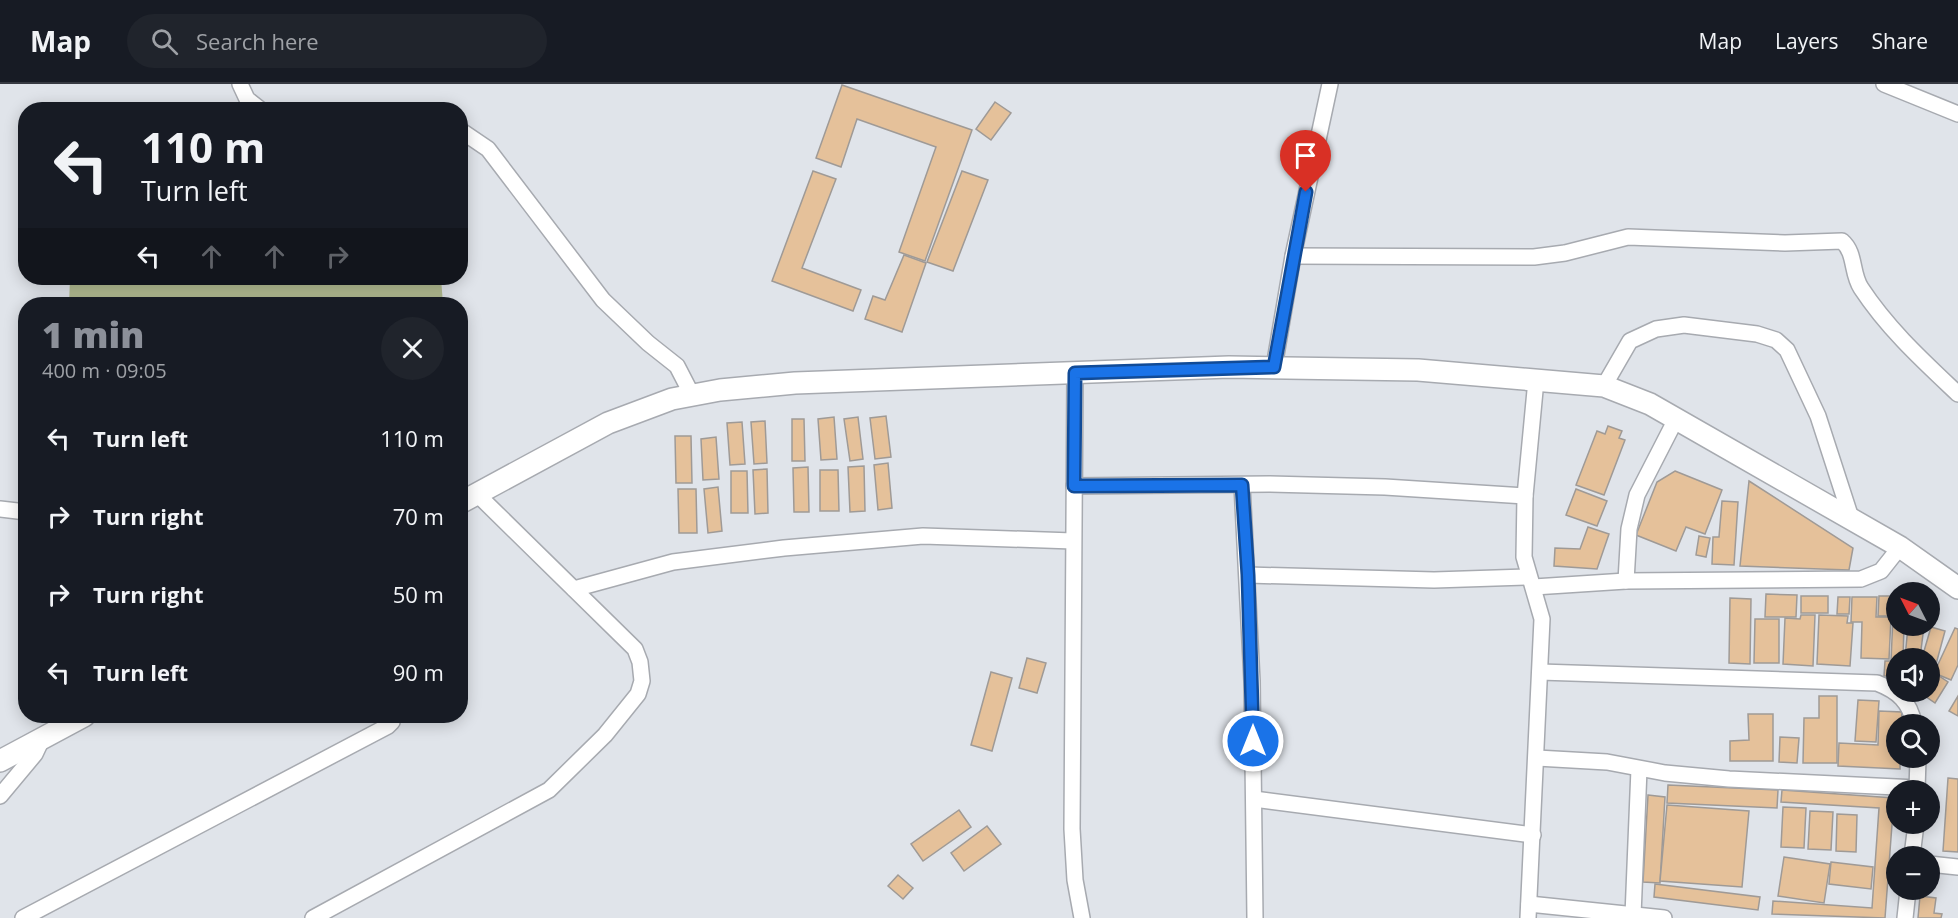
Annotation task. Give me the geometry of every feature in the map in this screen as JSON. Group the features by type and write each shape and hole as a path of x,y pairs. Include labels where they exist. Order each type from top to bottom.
{"main road":[{"path":"469,499 608,423 650,406 692,395 795,383 1075,373 1274,367 1418,370 1604,386 1650,404 1900,547 1958,588"},
{"path":"0,761 70,723"}],"street":[{"path":"240,84 251,102"},
{"path":"1274,367 1293,256 1330,84"},
{"path":"1884,84 1958,114"},
{"path":"468,135 488,149 603,300 677,366 692,395"},
{"path":"1293,256 1533,257 1565,253 1628,237 1785,243 1842,241 1848,246 1859,285 1895,334 1958,394"},
{"path":"1604,386 1630,341 1656,329 1684,325 1757,334 1776,340 1787,350 1818,416 1852,521"},
{"path":"1075,373 1071,830 1075,880 1082,918"},
{"path":"1536,380 1525,496 1524,557 1542,619 1529,911 1664,918"},
{"path":"1626,581 1629,529 1638,495 1676,418"},
{"path":"1242,485 1248,575 1255,918"},
{"path":"1074,486 1385,487 1525,496"},
{"path":"313,918 549,790 605,735 638,694 642,681 640,662 635,649 574,589 469,499"},
{"path":"0,510 18,511"},
{"path":"574,589 673,562 784,548 923,536 1073,541"},
{"path":"1248,575 1531,582 1861,579 1881,571 1900,547"},
{"path":"1540,672 1877,684 1901,696 1912,714"},
{"path":"23,918 391,723"},
{"path":"0,796 26,766 43,737"},
{"path":"1537,758 1606,762 1639,769 1729,779 1886,787"},
{"path":"1633,915 1639,769"},
{"path":"1254,799 1533,835"},
{"path":"1940,865 1958,867"},
{"path":"1905,918 1907,900"}],"green space":[{"path":"70,285 442,285 442,297 69,297"}],"building":[{"path":"842,85 972,130 925,261 899,252 936,147 857,119 841,167 816,158"},
{"path":"995,102 1011,113 991,140 976,129"},
{"path":"813,171 836,179 802,268 861,290 853,311 772,281"},
{"path":"962,171 988,180 953,271 927,262"},
{"path":"904,255 926,263 902,332 865,319 873,296 885,300"},
{"path":"886,416 891,457 875,459 870,418"},
{"path":"834,417 837,459 821,460 818,419"},
{"path":"858,417 863,459 850,461 844,419"},
{"path":"792,419 804,419 805,461 792,461"},
{"path":"765,421 767,463 754,464 751,422"},
{"path":"742,422 745,464 730,465 727,423"},
{"path":"1608,426 1622,431 1619,438 1625,440 1604,495 1576,485 1597,431 1605,434"},
{"path":"675,436 691,436 692,483 676,483"},
{"path":"716,437 719,479 703,480 701,439"},
{"path":"888,463 892,508 878,510 874,465"},
{"path":"864,466 865,511 850,512 848,467"},
{"path":"808,467 809,512 794,512 793,468"},
{"path":"767,469 768,513 755,514 753,470"},
{"path":"820,470 838,470 839,511 820,511"},
{"path":"731,471 747,471 748,513 731,513"},
{"path":"1675,471 1722,490 1705,534 1686,527 1676,551 1636,535 1657,482"},
{"path":"1749,481 1853,548 1849,570 1740,566"},
{"path":"718,487 722,531 708,533 704,489"},
{"path":"678,489 696,489 697,533 679,533"},
{"path":"1576,489 1607,501 1597,526 1566,515"},
{"path":"1722,501 1738,502 1734,565 1712,564 1713,537 1719,537"},
{"path":"1588,527 1609,534 1597,569 1554,566 1555,548 1580,549"},
{"path":"1699,536 1710,538 1706,557 1696,555"},
{"path":"1766,594 1797,595 1796,617 1765,617"},
{"path":"1801,596 1828,596 1828,613 1801,613"},
{"path":"1879,596 1886,596 1886,616 1878,616"},
{"path":"1838,597 1850,597 1849,614 1837,614"},
{"path":"1852,597 1877,597 1876,617 1886,617 1886,636 1890,636 1890,648 1886,648 1886,659 1861,658 1862,622 1851,622"},
{"path":"1730,598 1751,599 1750,664 1729,663"},
{"path":"1801,615 1815,615 1813,666 1783,664 1785,618 1800,619"},
{"path":"1819,615 1848,616 1847,623 1853,623 1850,666 1817,664"},
{"path":"1755,619 1779,619 1779,663 1754,663"},
{"path":"1955,628 1958,629 1958,665 1951,680 1940,675 1940,660"},
{"path":"1940,630 1945,631 1940,650 1925,648 1928,636 1940,636"},
{"path":"1892,636 1904,636 1903,648 1892,648"},
{"path":"1907,636 1923,636 1921,648 1906,648"},
{"path":"1027,658 1046,663 1037,693 1019,688"},
{"path":"991,672 1012,678 992,751 971,745"},
{"path":"1940,677 1948,682 1940,695"},
{"path":"1819,696 1837,696 1837,763 1803,763 1804,718 1819,718"},
{"path":"1958,696 1958,716 1949,711"},
{"path":"1858,700 1879,701 1876,742 1855,741"},
{"path":"1879,711 1902,712 1902,714 1886,714 1886,768 1900,769 1838,766 1839,743 1878,745"},
{"path":"1748,714 1773,714 1773,761 1730,761 1730,741 1749,740"},
{"path":"1780,737 1799,738 1797,763 1779,762"},
{"path":"1948,778 1958,779 1958,852 1943,851"},
{"path":"1668,785 1778,790 1777,808 1667,803"},
{"path":"1782,790 1886,797 1886,834 1891,834 1890,846 1886,846 1885,918 1772,914 1773,901 1872,908 1879,808 1781,802"},
{"path":"1648,795 1665,797 1660,883 1643,882"},
{"path":"1667,805 1749,811 1742,887 1660,881"},
{"path":"1783,807 1806,808 1804,848 1781,847"},
{"path":"959,810 971,827 923,861 911,844"},
{"path":"1810,811 1833,812 1831,850 1808,849"},
{"path":"1837,814 1857,815 1856,852 1836,851"},
{"path":"987,826 1001,844 964,871 951,853"},
{"path":"1784,857 1830,864 1824,903 1778,896"},
{"path":"1831,862 1873,867 1871,889 1829,884"},
{"path":"898,875 913,888 903,899 888,886"},
{"path":"1655,884 1760,897 1758,910 1654,897"},
{"path":"1920,900 1936,900 1934,913 1942,914 1941,918 1918,918"}],"route":[{"path":"1253,741 1248,575 1242,485 1074,486 1075,373 1274,367 1306,192"}]}
